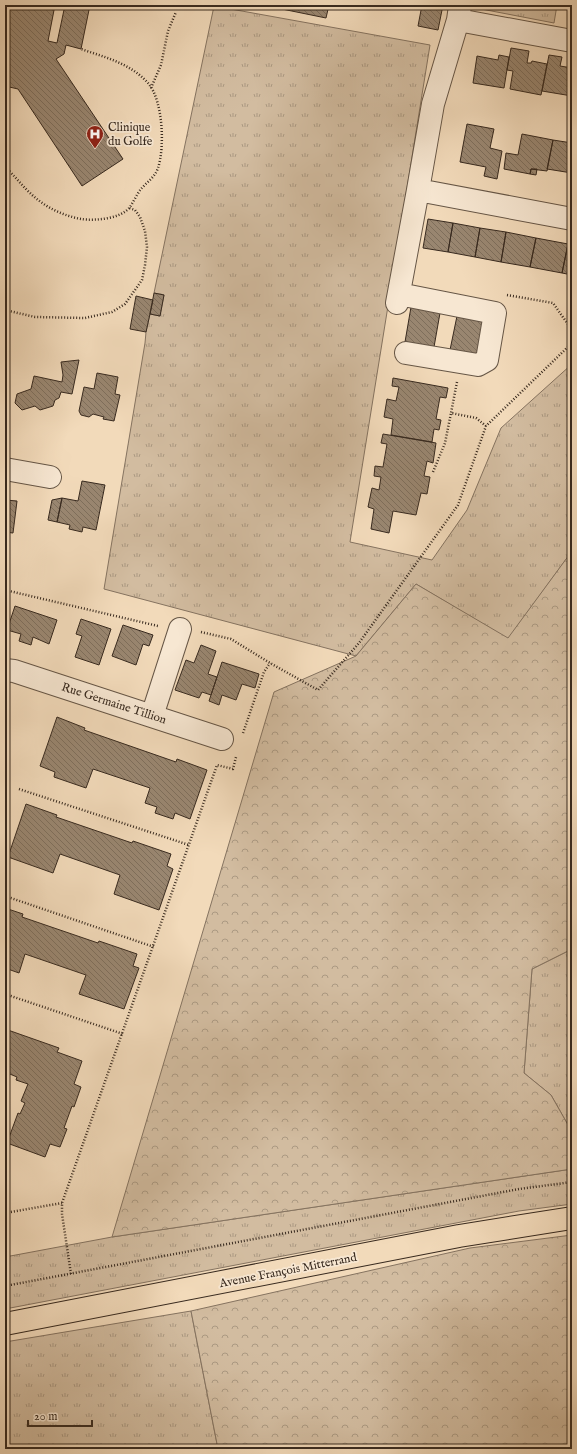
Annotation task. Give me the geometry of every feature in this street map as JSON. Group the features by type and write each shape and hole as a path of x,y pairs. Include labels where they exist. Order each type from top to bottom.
{"main road":[{"name":"Avenue François Mitterrand","path":"5,1324 459,1236 572,1218"}],"street":[{"path":"406,353 478,365 487,360 495,313 398,298 433,104 459,12 572,41"},
{"path":"418,190 572,219"},
{"path":"5,469 50,477"},
{"path":"152,716 180,629"},
{"name":"Rue Germaine Tillion","path":"5,670 14,671 152,716 232,737"}],"path":[{"path":"151,89 161,65 168,31 176,12"},
{"path":"5,167 27,191 44,205 61,213 81,219 96,220 114,217 129,208 141,189 150,181 158,168 161,149 162,130 155,96 148,84 138,74 123,64 81,49"},
{"path":"5,130 9,87"},
{"path":"5,310 35,317 85,318 112,312 125,304 142,280 147,247 145,231 140,217 135,210 129,208"},
{"path":"5,590 168,629 192,630 231,639 318,690 359,642 458,505 486,426 572,343"},
{"path":"433,472 445,443 452,413 460,362"},
{"path":"452,413 476,418 486,426"},
{"path":"232,737 264,672 270,663"},
{"path":"71,1274 62,1214 62,1203 154,947 217,765 233,769 236,756"},
{"path":"19,789 189,845"},
{"path":"5,896 154,947"},
{"path":"5,994 123,1034"},
{"path":"5,1286 519,1190 572,1182"},
{"path":"5,1213 62,1203"}],"green space":[{"path":"476,5 557,5 554,23 476,8"},
{"path":"214,6 430,45 350,542 432,560 467,510 501,428 572,364 572,551 508,639 416,584 356,656 104,589 146,332 150,314 160,316 164,295 154,293"},
{"path":"572,551 572,949 532,969 524,1073 551,1095 572,1132 572,1169 112,1237 274,692 356,656 416,584 508,638"},
{"path":"572,949 572,1132 551,1095 524,1073 532,969"},
{"path":"572,1169 572,1204 519,1211 5,1309 5,1257 112,1237"},
{"path":"572,1235 572,1449 218,1449 191,1311 470,1248"},
{"path":"191,1311 218,1449 5,1449 5,1342"}],"building":[{"path":"5,5 55,5 48,41 57,43 65,5 90,5 81,49 66,45 64,54 56,59 123,159 82,186 18,89 5,86"},
{"path":"278,5 329,5 326,18 277,8"},
{"path":"422,5 443,5 438,30 418,26"},
{"path":"511,48 529,51 527,63 531,63 532,61 547,64 541,95 510,89 513,71 507,70"},
{"path":"499,55 509,57 504,88 473,83 477,56 498,60"},
{"path":"549,55 562,57 560,66 572,68 572,96 542,91"},
{"path":"467,124 494,129 490,148 502,151 497,179 484,176 486,167 460,162"},
{"path":"522,134 553,140 547,171 531,169 530,174 504,169 506,153 518,155"},
{"path":"553,140 572,143 572,173 547,169"},
{"path":"531,169 537,169 536,175 530,174"},
{"path":"428,219 453,223 448,252 423,248"},
{"path":"453,223 480,228 475,257 448,252"},
{"path":"480,228 506,232 501,262 475,257"},
{"path":"506,232 536,238 530,267 501,262"},
{"path":"536,238 568,244 562,273 530,267"},
{"path":"568,244 572,244 572,275 562,273"},
{"path":"154,293 164,295 160,316 150,314"},
{"path":"136,296 153,300 146,332 130,329"},
{"path":"411,307 440,313 434,347 405,342"},
{"path":"457,316 486,321 480,355 450,350"},
{"path":"79,360 72,394 61,392 59,398 55,400 53,406 40,410 35,406 22,410 15,403 17,394 31,389 34,376 62,382 63,375 61,362"},
{"path":"97,373 118,377 115,394 120,395 114,421 103,419 104,417 93,414 89,417 81,415 79,411 84,387 94,389"},
{"path":"393,378 448,388 446,398 440,397 436,419 441,420 439,430 434,429 432,442 391,435 393,419 384,417 387,399 396,401 399,387 392,386"},
{"path":"383,434 436,443 433,463 427,461 424,476 430,477 427,494 421,493 416,515 393,511 389,533 371,529 374,509 368,507 372,488 379,490 381,477 374,476 375,466 383,467 387,444 381,443"},
{"path":"82,481 105,485 96,530 83,527 82,532 69,529 70,525 57,522 62,498 78,501"},
{"path":"62,498 57,522 48,520 52,500"},
{"path":"5,500 17,501 13,533 5,532"},
{"path":"15,606 57,620 49,644 33,637 31,645 19,641 21,634 7,630"},
{"path":"81,619 111,629 99,665 75,657 82,636 76,634"},
{"path":"123,625 153,635 149,646 143,644 136,665 112,656"},
{"path":"201,645 216,651 208,674 217,677 211,695 202,692 199,698 175,690 186,660 194,663"},
{"path":"222,662 259,674 255,688 242,684 236,700 222,695 219,705 209,701"},
{"path":"57,717 85,728 84,730 176,762 177,759 207,770 190,819 175,813 173,819 155,813 157,807 145,803 150,788 93,769 86,788 54,777 55,772 40,766"},
{"path":"26,804 57,815 56,817 132,843 133,841 171,854 167,866 173,869 159,910 114,894 120,875 60,854 53,873 8,857"},
{"path":"5,908 23,914 22,917 98,943 99,941 137,954 133,966 139,968 124,1009 79,994 86,975 25,954 19,973 5,968"},
{"path":"5,1029 59,1048 57,1052 82,1061 74,1084 81,1087 64,1128 67,1129 60,1147 50,1144 45,1157 7,1143 18,1113 20,1114 25,1103 21,1101 28,1084 16,1080 17,1077 5,1072"}],"place":[{"name":"Clinique du Golfe","path":"95,149"}]}
